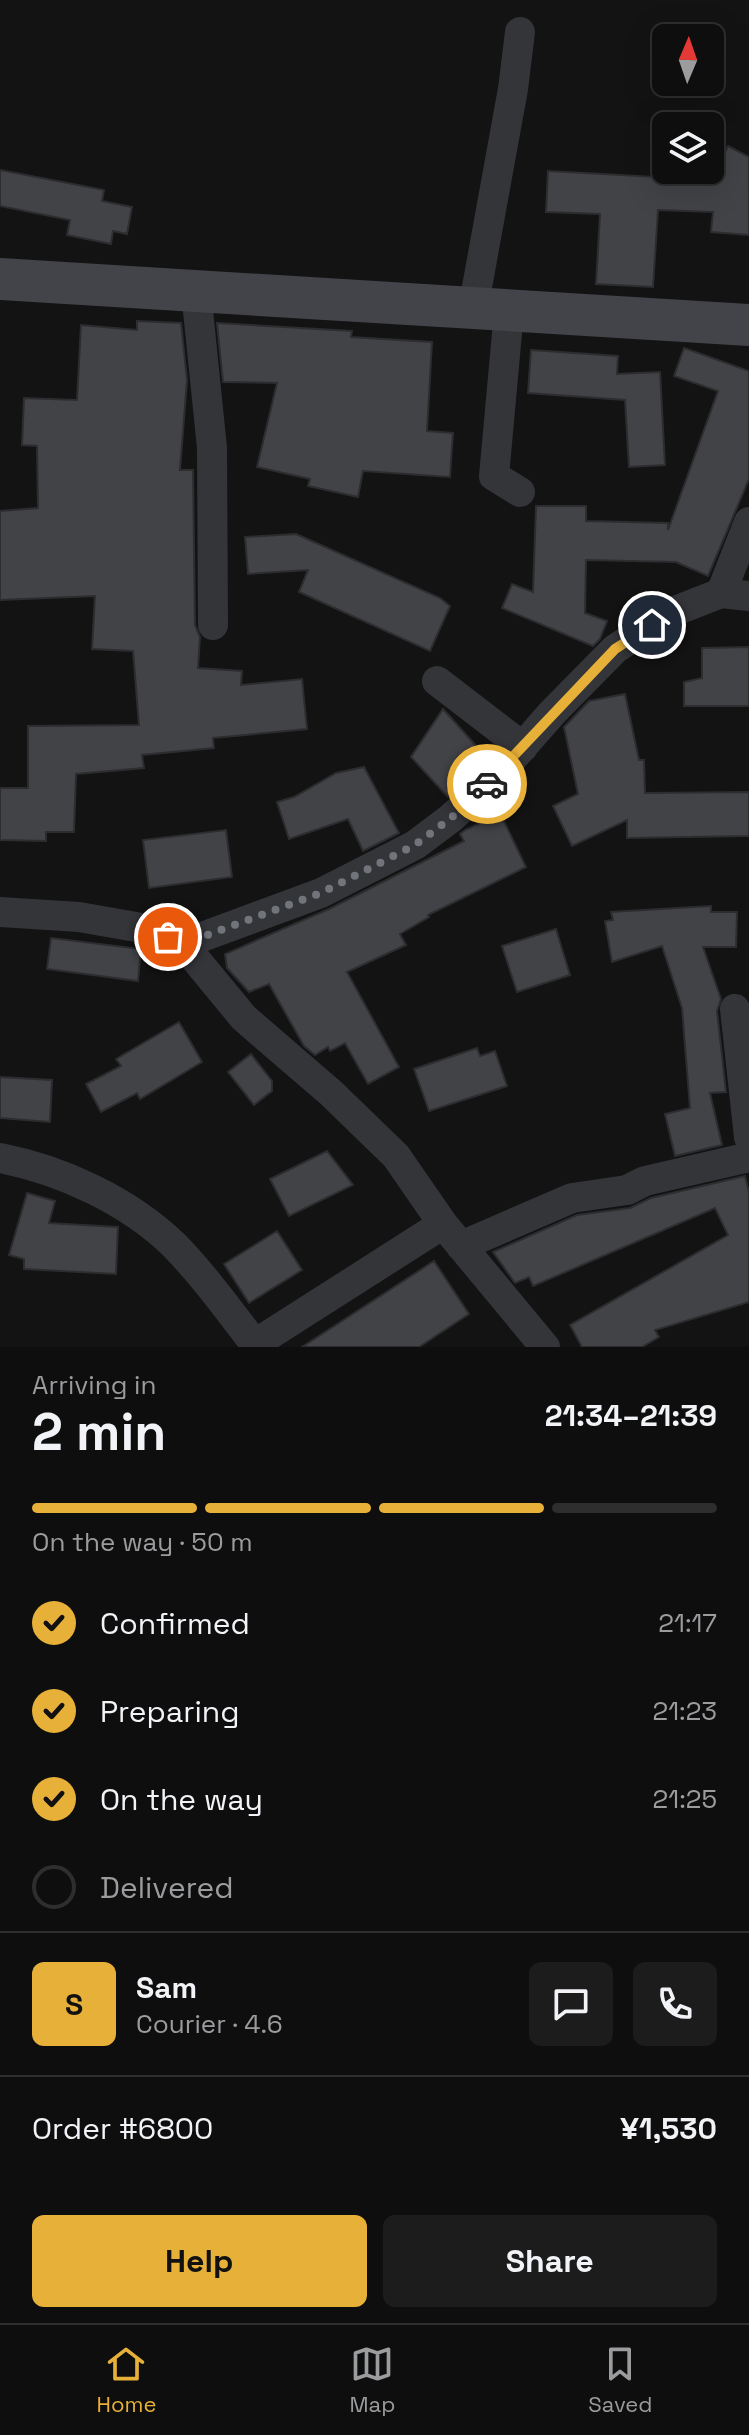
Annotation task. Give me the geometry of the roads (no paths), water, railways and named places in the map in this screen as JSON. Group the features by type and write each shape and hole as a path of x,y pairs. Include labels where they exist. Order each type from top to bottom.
{"street":[{"path":"520,32 491,310 494,476 520,492"},
{"path":"0,279 749,325"},
{"path":"196,291 212,448 213,625"},
{"path":"183,944 321,893 415,845 451,818 503,769 615,649 670,613 735,594 749,522"},
{"path":"437,681 523,747"},
{"path":"0,912 94,920 153,930 183,944 244,1018 331,1093 396,1156 452,1235 545,1347"},
{"path":"735,1009 749,1137"},
{"path":"0,1158 66,1175 130,1211 173,1245 256,1345 452,1235 572,1198 627,1190 645,1181 749,1157"}]}
